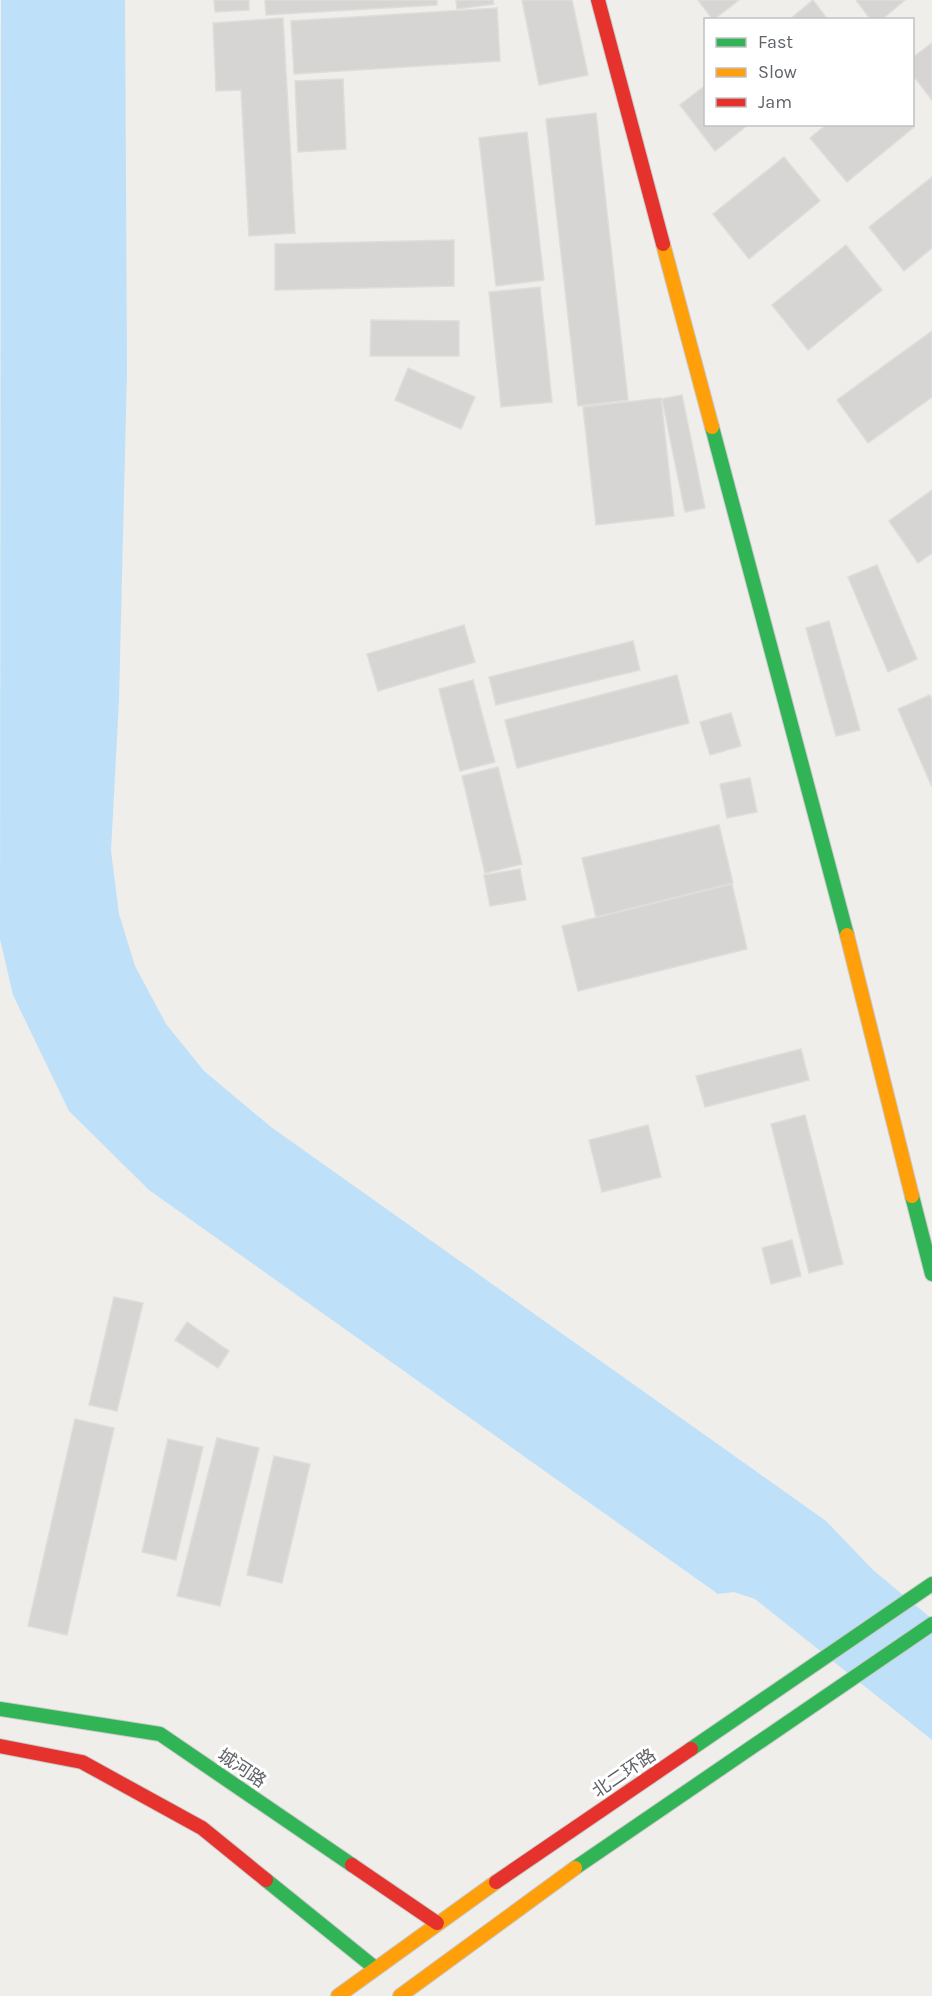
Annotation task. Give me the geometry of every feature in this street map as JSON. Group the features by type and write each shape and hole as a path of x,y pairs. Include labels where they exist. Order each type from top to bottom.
{"main road":[{"path":"598,0 840,906 932,1274"},
{"name":"北二环路","path":"338,1996 437,1923 932,1584"},
{"path":"400,1996 632,1827 932,1624"},
{"name":"城河路","path":"0,1709 160,1734 437,1923"},
{"path":"0,1746 82,1762 202,1828 375,1968"}],"water":[{"path":"1,0 125,0 127,371 119,700 111,851 119,914 135,966 166,1024 204,1071 271,1127 826,1521 873,1570 932,1619 932,1740 755,1599 734,1592 718,1594 149,1190 69,1111 13,995 0,939"}],"building":[{"path":"214,0 249,0 249,10 215,12"},
{"path":"265,0 437,0 437,5 266,15"},
{"path":"456,0 493,0 494,4 457,9"},
{"path":"522,0 572,0 588,75 539,85"},
{"path":"698,0 739,0 716,18 712,18"},
{"path":"813,0 826,18 791,18"},
{"path":"856,0 905,0 883,18 870,18"},
{"path":"497,8 500,61 294,74 291,21"},
{"path":"283,18 295,233 249,236 241,90 216,91 213,23"},
{"path":"932,43 932,100 914,77 914,56"},
{"path":"343,79 346,149 298,152 295,81"},
{"path":"704,87 704,126 746,126 715,151 680,105"},
{"path":"596,113 628,400 578,406 546,119"},
{"path":"825,126 914,127 847,182 810,138"},
{"path":"527,132 544,280 496,286 479,138"},
{"path":"784,157 820,201 749,259 713,214"},
{"path":"932,177 932,248 904,271 869,227"},
{"path":"454,240 454,286 275,290 275,244"},
{"path":"846,245 882,290 808,350 772,305"},
{"path":"540,287 552,402 501,407 489,292"},
{"path":"371,320 459,321 459,356 370,356"},
{"path":"932,331 932,397 868,443 837,400"},
{"path":"408,368 475,397 461,429 395,400"},
{"path":"682,395 705,508 685,512 662,399"},
{"path":"661,398 674,516 596,525 583,407"},
{"path":"932,490 932,553 918,563 889,521"},
{"path":"877,565 917,659 888,672 848,577"},
{"path":"829,621 860,730 836,736 806,628"},
{"path":"464,625 475,662 378,691 367,654"},
{"path":"633,641 640,670 496,705 489,677"},
{"path":"677,675 689,723 517,768 505,720"},
{"path":"473,680 495,762 460,771 439,689"},
{"path":"930,695 932,700 932,787 898,709"},
{"path":"731,713 741,746 710,755 700,722"},
{"path":"498,767 522,864 485,873 462,776"},
{"path":"750,778 757,812 727,818 720,784"},
{"path":"719,825 733,883 596,917 582,858"},
{"path":"520,869 526,900 490,906 484,875"},
{"path":"732,884 747,949 578,991 562,926"},
{"path":"801,1049 809,1080 705,1107 696,1076"},
{"path":"805,1115 843,1264 809,1273 771,1124"},
{"path":"648,1125 661,1177 602,1192 589,1140"},
{"path":"792,1240 801,1276 771,1284 762,1248"},
{"path":"114,1297 143,1303 117,1411 89,1405"},
{"path":"187,1322 229,1351 218,1368 175,1340"},
{"path":"75,1419 114,1428 67,1635 28,1626"},
{"path":"217,1438 259,1448 220,1606 177,1596"},
{"path":"168,1439 203,1447 176,1560 142,1552"},
{"path":"274,1456 310,1464 282,1583 247,1575"}],"traffic: fast":[{"path":"712,427 847,935"},
{"path":"912,1196 932,1274"},
{"path":"691,1749 932,1584"},
{"path":"575,1868 932,1624"},
{"path":"0,1709 160,1734 352,1865"},
{"path":"266,1880 375,1968"}],"traffic: slow":[{"path":"663,244 712,427"},
{"path":"847,935 912,1196"},
{"path":"400,1996 575,1868"},
{"path":"338,1996 496,1882"}],"traffic: jam":[{"path":"598,0 663,244"},
{"path":"0,1746 82,1762 202,1828 266,1880"},
{"path":"496,1882 691,1749"},
{"path":"352,1865 437,1923"}]}
